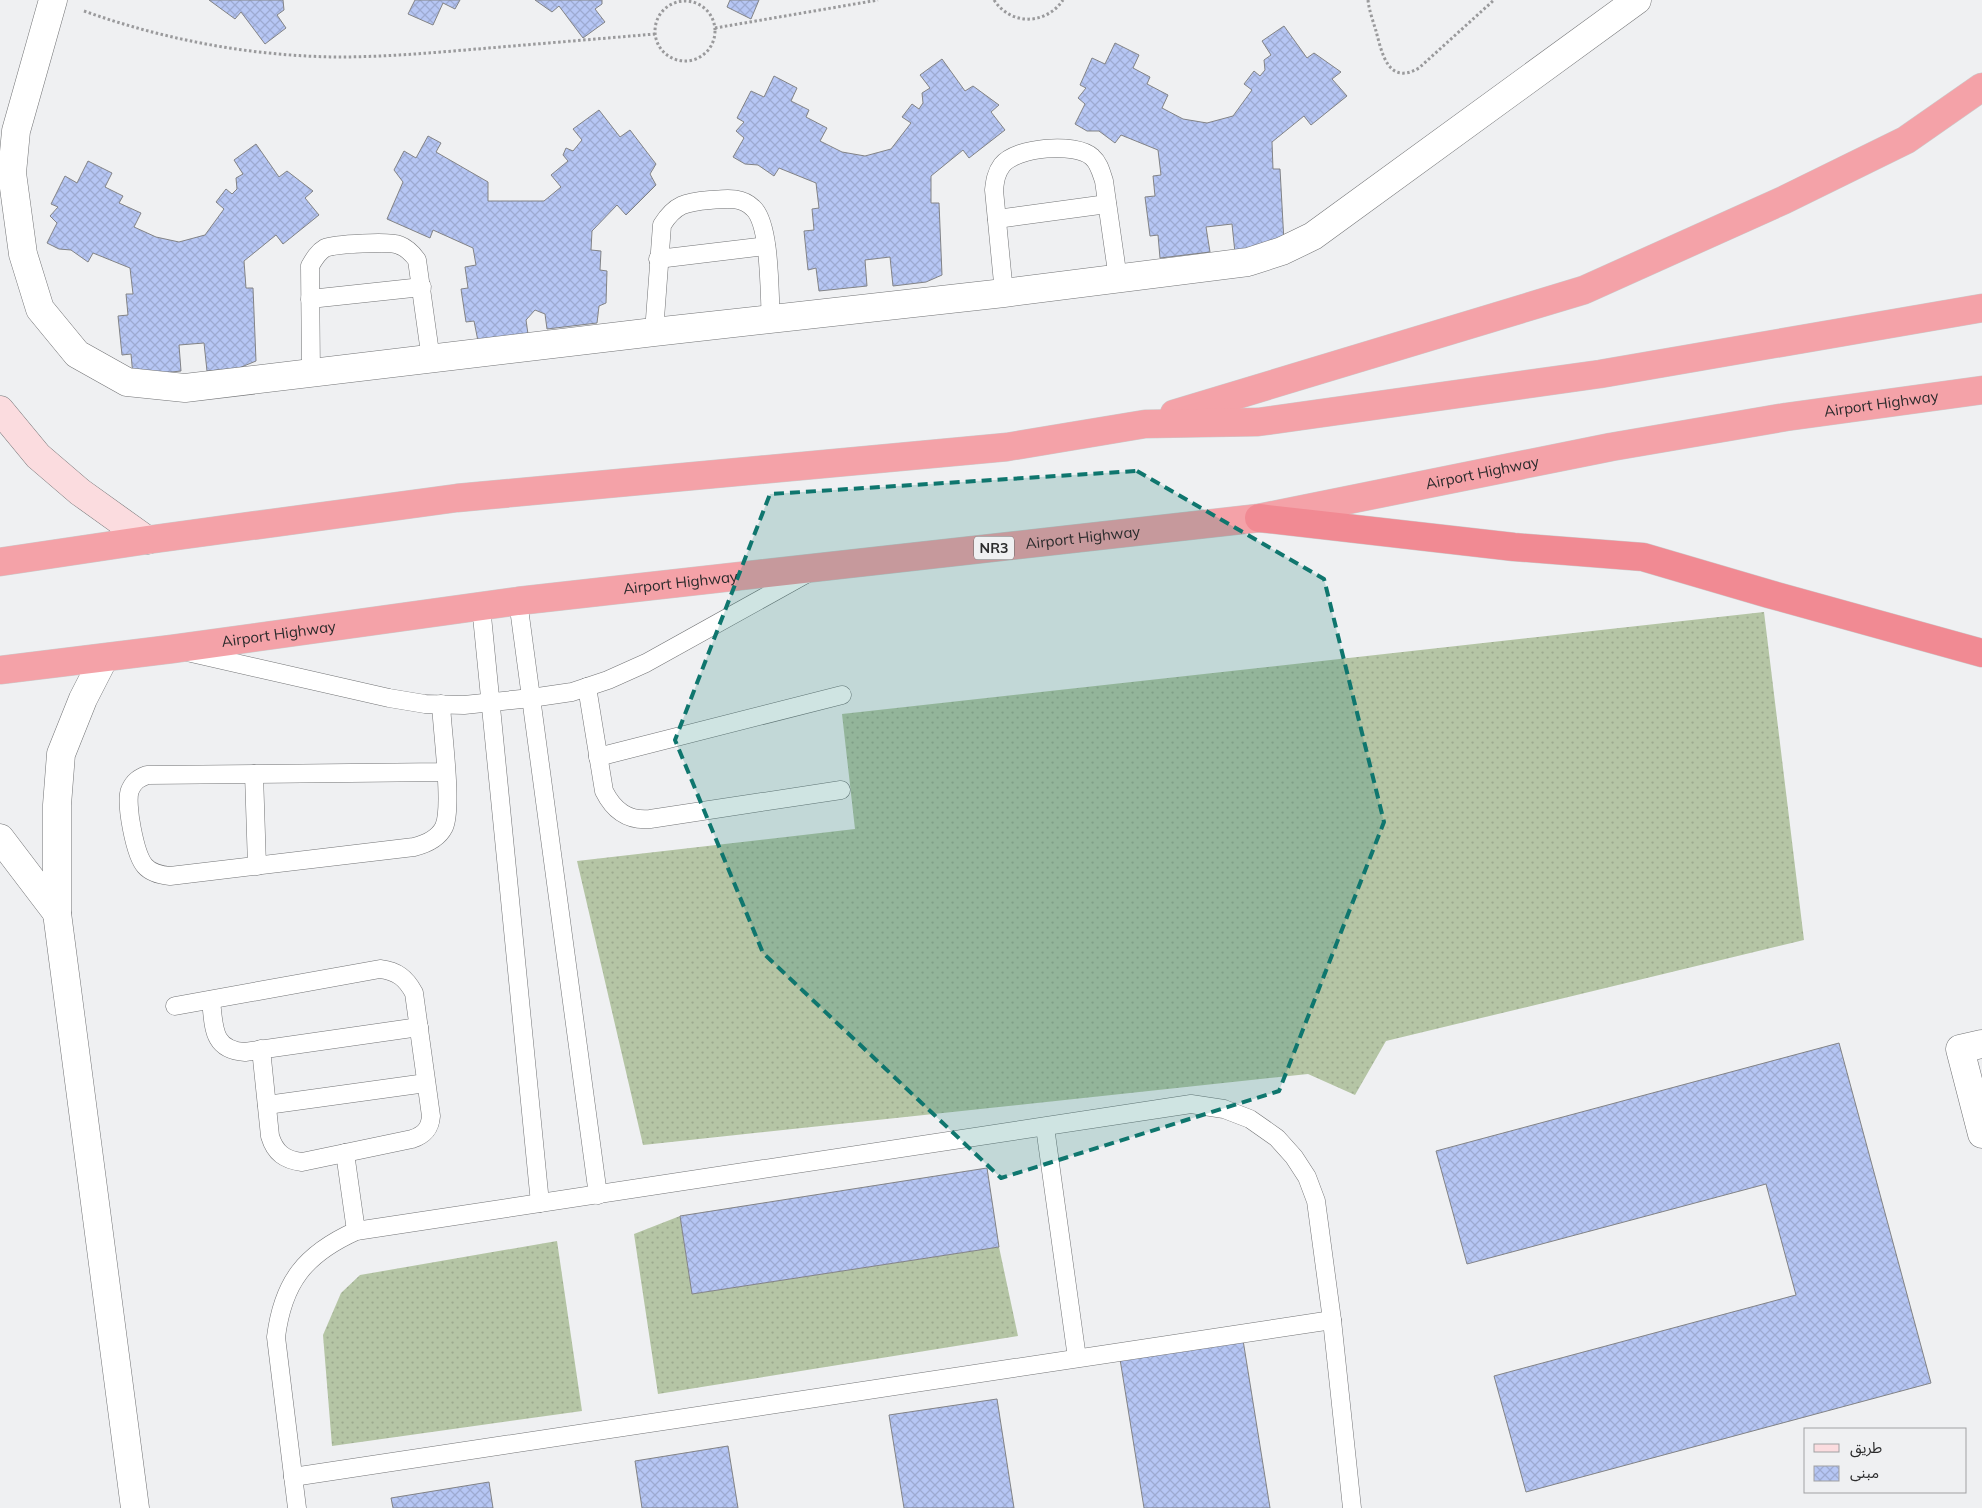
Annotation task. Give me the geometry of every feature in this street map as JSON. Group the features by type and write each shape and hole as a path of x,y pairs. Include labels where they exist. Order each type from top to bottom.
{"highway":[{"path":"0,562 457,498 1007,447 1145,424 1584,290 1784,200 1906,140 1982,87"},
{"path":"1145,424 1258,422 1600,374 1982,308"},
{"name":"Airport Highway","path":"0,670 172,649 518,601 1259,518 1610,447 1786,417 1982,390"},
{"path":"1259,518 1504,546 1643,557 1768,594 1982,653"}],"main road":[{"path":"0,410 38,456 80,492 147,540"}],"street":[{"path":"53,0 16,131 12,173 23,254 40,309 77,354 127,382 185,388 654,332 1004,293 1248,262 1282,251 1313,236 1637,0"},
{"path":"104,658 83,699 61,754 58,805 57,913 135,1508"},
{"path":"0,838 57,913"},
{"path":"1982,1044 1960,1049 1982,1134"}],"lane":[{"path":"1004,293 994,190 996,177 1003,164 1014,156 1028,152 1067,147 1080,150 1092,157 1100,168 1118,278"},
{"path":"654,332 662,225 669,213 680,205 730,198 742,201 753,207 760,217 766,246 771,320"},
{"path":"997,219 1107,204"},
{"path":"311,374 310,266 320,252 336,245 398,244 409,250 417,260 430,360"},
{"path":"658,259 766,246"},
{"path":"310,299 422,287"},
{"path":"172,649 389,698 425,704 464,706 531,698 572,692 608,680 646,663 819,567"},
{"path":"518,601 598,1194"},
{"path":"481,606 540,1203"},
{"path":"587,687 604,791 610,804 621,814 640,820 841,790"},
{"path":"598,757 842,695"},
{"path":"440,704 445,772 448,814 443,828 434,839 425,845 170,876 157,874 146,867 139,858 129,792 134,783 148,775 445,772"},
{"path":"254,774 257,866"},
{"path":"175,1006 380,970 391,971 401,975 409,983 414,993 431,1116 430,1124 419,1136 302,1162 290,1160 280,1154 273,1146 270,1136 261,1049"},
{"path":"211,1000 215,1030 219,1040 227,1048 245,1052 419,1027"},
{"path":"267,1105 426,1083"},
{"path":"297,1508 276,1338 279,1314 287,1292 299,1272 315,1254 334,1241 356,1231 1191,1104 1224,1109 1250,1119 1277,1138 1294,1157 1307,1177 1316,1201 1332,1320 1352,1508"},
{"path":"1045,1126 1078,1358"},
{"path":"345,1153 356,1231"},
{"path":"293,1477 1332,1320"}],"path":[{"path":"53,0 112,21 173,37 234,49 285,55 387,56 655,34"},
{"path":"685,0 697,2 707,10 714,21 715,28 712,45 703,55 692,60 679,60 668,56 659,46 655,34 656,22 662,10 672,3 685,0"},
{"path":"715,28 878,0"},
{"path":"994,0 998,7 1011,15 1025,20 1039,18 1052,12 1063,0"},
{"path":"1368,0 1384,60 1395,71 1403,73 1419,68 1494,0"}],"highlighted area":[{"path":"1137,471 1324,579 1384,822 1279,1091 1001,1178 763,953 675,740 770,494"}],"green space":[{"path":"1764,612 1804,940 1386,1041 1355,1095 1308,1074 643,1145 577,861 855,829 842,714"},
{"path":"680,1216 692,1294 999,1247 1018,1336 658,1394 634,1234"},
{"path":"557,1241 582,1411 332,1446 323,1335 341,1293 360,1275"}],"building":[{"path":"209,0 283,0 284,10 277,15 286,28 265,44 241,12 235,19"},
{"path":"415,0 460,0 455,9 443,3 433,25 408,14"},
{"path":"535,0 602,0 602,4 595,9 605,22 583,38 559,6 552,12"},
{"path":"730,0 759,0 751,19 727,7"},
{"path":"1284,26 1307,58 1314,53 1341,72 1332,79 1347,96 1311,125 1304,116 1272,142 1273,169 1280,169 1284,242 1235,253 1232,224 1206,227 1210,252 1160,258 1158,235 1150,236 1145,197 1155,196 1153,176 1161,175 1158,150 1121,135 1115,143 1099,131 1087,131 1075,124 1085,104 1078,98 1086,88 1080,85 1092,58 1105,64 1115,43 1139,55 1133,68 1150,77 1147,84 1168,95 1162,108 1183,119 1207,123 1233,116 1252,90 1244,84 1254,71 1260,76 1265,70 1264,60 1271,55 1262,41"},
{"path":"942,59 965,91 973,86 999,105 991,112 1005,130 969,158 963,150 931,176 931,203 939,203 942,275 926,282 893,286 890,257 865,260 867,286 819,291 816,268 808,270 804,231 814,230 812,209 819,208 816,183 779,168 774,176 758,165 745,164 733,157 744,138 736,131 744,122 737,118 751,91 764,97 774,76 797,88 791,101 809,110 806,117 827,128 820,141 842,152 865,156 891,149 911,123 902,117 912,104 919,109 923,103 922,93 930,88 920,75"},
{"path":"599,110 620,137 630,130 656,164 650,174 656,185 626,215 617,205 592,231 591,250 601,251 600,270 607,271 606,303 599,306 597,323 547,329 545,314 535,310 526,320 528,334 478,341 474,321 466,322 461,289 468,288 465,267 476,265 473,248 433,230 430,238 387,219 403,182 394,170 404,151 416,158 428,136 441,143 436,152 488,182 488,201 544,201 561,187 551,175 568,161 563,155 566,148 573,151 582,140 573,129"},
{"path":"256,144 279,177 287,171 313,191 305,198 319,215 283,244 276,235 244,261 246,288 253,288 256,361 239,368 207,371 204,343 179,345 181,371 133,376 131,354 122,355 118,316 128,315 126,294 133,294 130,268 93,253 88,262 71,250 59,249 47,243 57,223 50,216 58,207 51,204 65,176 77,183 88,161 112,173 105,187 123,196 119,203 141,213 134,227 156,237 179,242 205,235 224,209 216,202 226,189 232,194 237,189 236,178 243,174 234,160"},
{"path":"1839,1043 1931,1383 1526,1492 1494,1376 1796,1295 1766,1184 1467,1264 1436,1151"},
{"path":"987,1168 999,1247 692,1294 680,1216"},
{"path":"1243,1340 1270,1508 1144,1508 1120,1359"},
{"path":"997,1399 1014,1508 904,1508 889,1415"},
{"path":"728,1446 738,1508 642,1508 635,1461"},
{"path":"489,1482 493,1508 393,1508 391,1498"}]}
